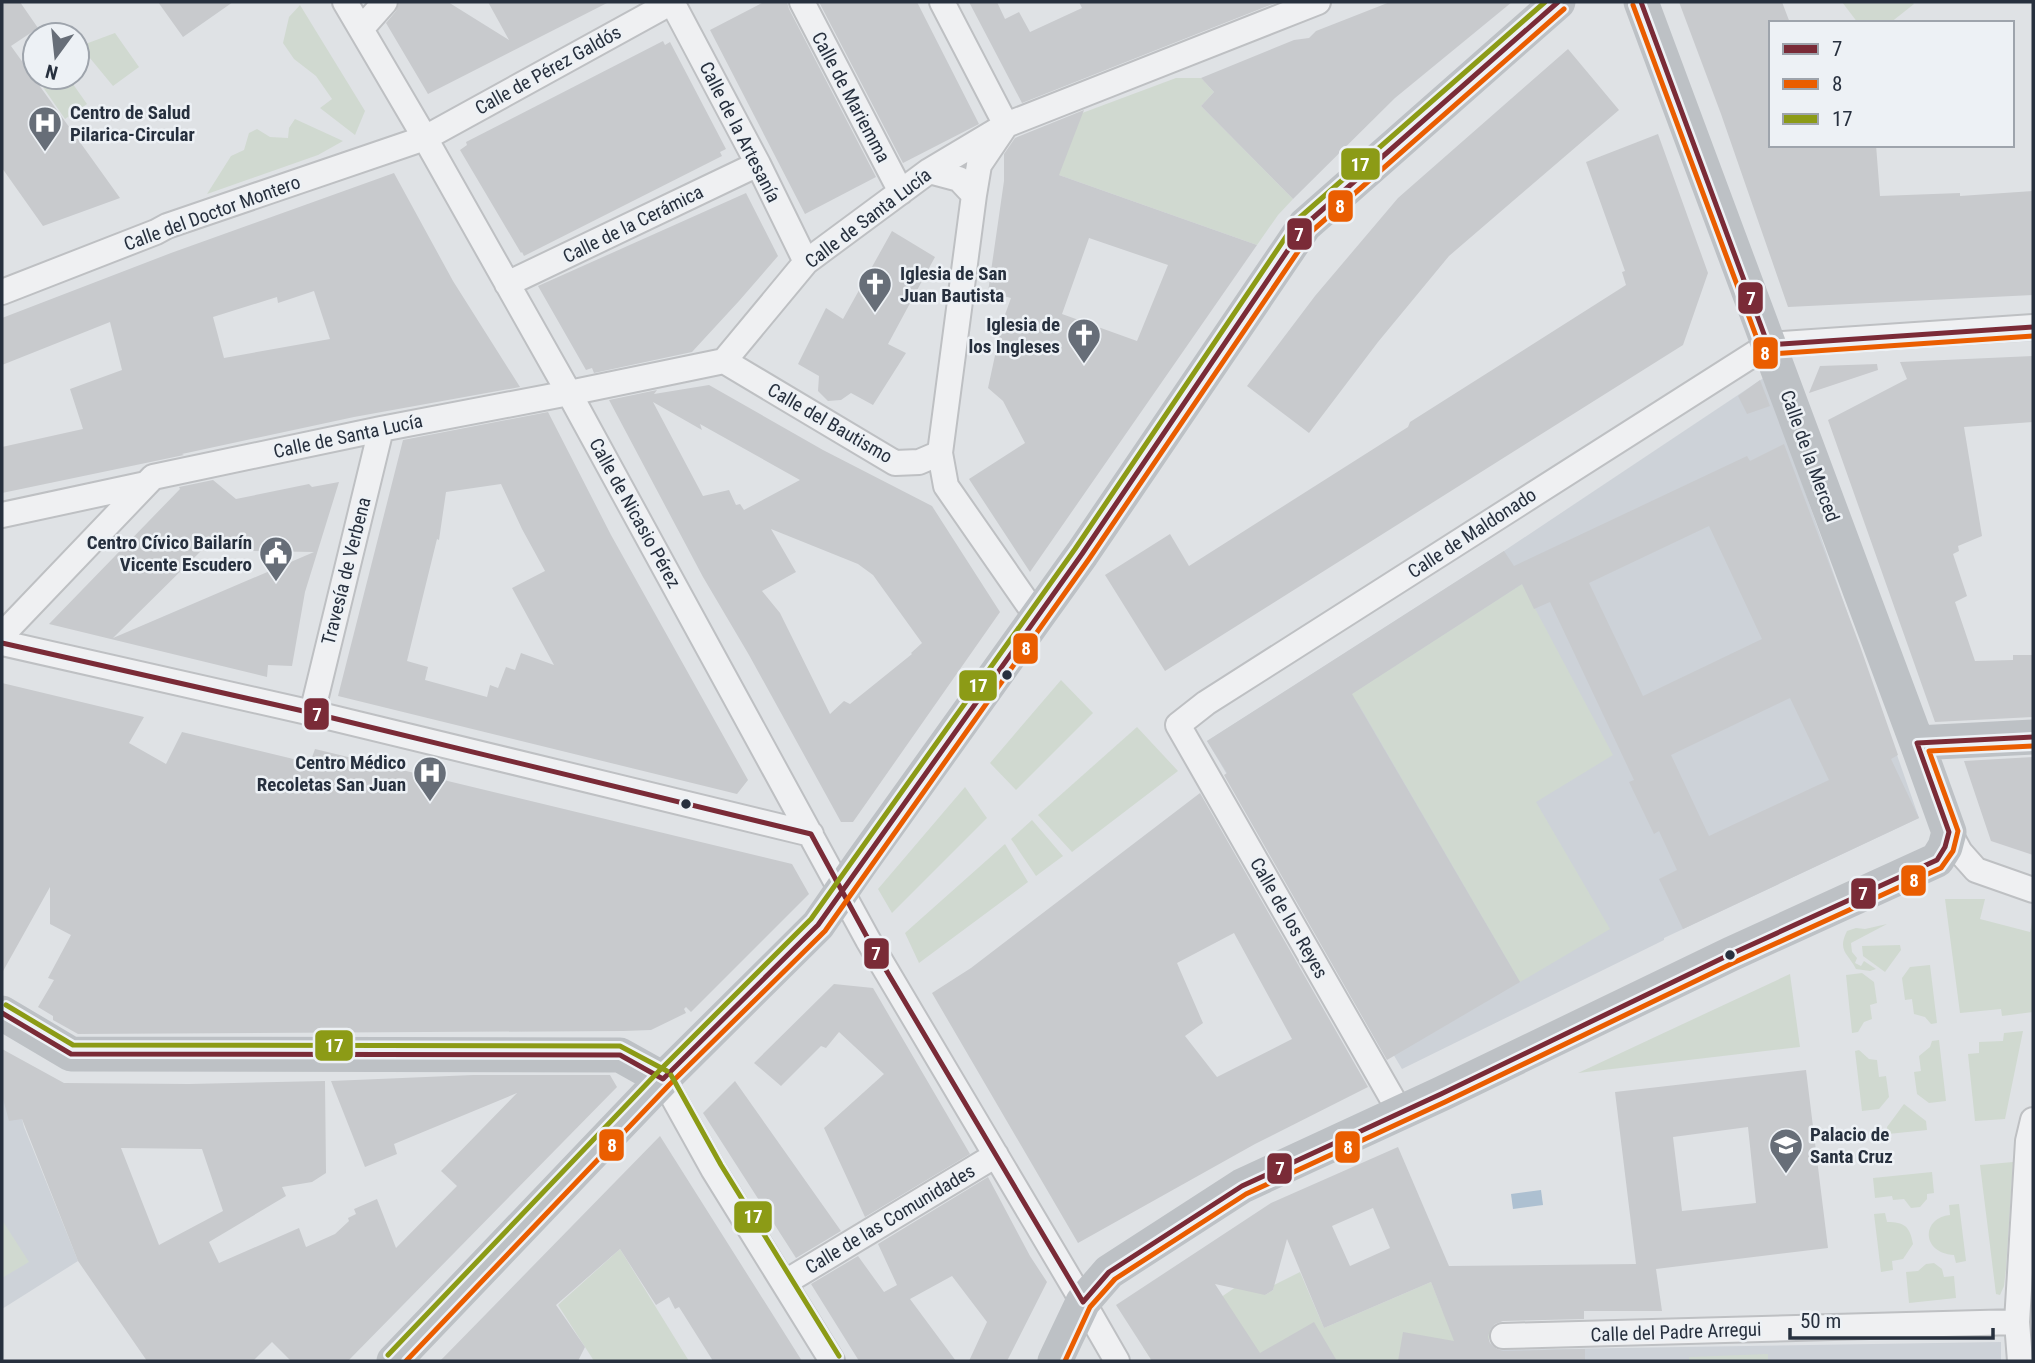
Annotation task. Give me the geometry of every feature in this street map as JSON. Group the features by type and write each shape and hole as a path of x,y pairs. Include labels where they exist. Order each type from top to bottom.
{"street":[{"name":"Calle de Nicasio Pérez","path":"345,2 569,393 841,891 1117,1361"},
{"path":"361,29 385,2"},
{"name":"Calle de Pérez Galdós","path":"425,138 672,2"},
{"name":"Calle de la Artesanía","path":"672,2 758,164 806,262"},
{"name":"Calle de Mariemma","path":"802,2 901,192"},
{"path":"942,2 1006,125 979,165 940,453 946,485 1037,617"},
{"name":"Calle de Santa Lucía","path":"2,635 153,477 724,361 806,262 929,171 1006,125 1318,2"},
{"path":"394,1361 663,1079 818,925 1082,554 1305,225 1558,2"},
{"name":"Calle de la Merced","path":"1641,2 1949,832"},
{"name":"Calle del Doctor Montero","path":"2,292 167,226 425,138"},
{"name":"Calle de la Cerámica","path":"507,284 758,164"},
{"path":"929,171 959,178 974,195"},
{"path":"1768,345 2033,327"},
{"name":"Calle de Maldonado","path":"1178,725 1206,703 1768,345"},
{"name":"Calle del Bautismo","path":"724,361 895,463 919,462 940,453"},
{"name":"Travesía de Verbena","path":"312,713 381,429"},
{"name":"Calle de Santa Lucía","path":"2,515 146,484"},
{"path":"2,643 312,713 811,834"},
{"name":"Calle de los Reyes","path":"1178,725 1400,1112"},
{"path":"1917,743 2033,737"},
{"path":"1055,1361 1083,1302 1109,1272 1242,1186 1937,860 1945,847 1949,832"},
{"path":"1949,832 1960,852 1976,870 2033,890"},
{"path":"2,1013 71,1054 620,1055 663,1079 713,1169 832,1361"},
{"path":"2020,1361 2017,1322 2028,1141 2033,1120"},
{"name":"Calle de las Comunidades","path":"784,1283 996,1155"},
{"name":"Calle del Padre Arregui","path":"1503,1336 2017,1322"}],"shaded area":[{"path":"1842,2 1914,4 1893,21 1856,21"},
{"path":"300,5 365,111 355,135 320,108 332,99 316,76 294,59 283,43 289,17"},
{"path":"115,33 139,67 113,86 91,59 91,42"},
{"path":"1176,78 1201,78 1214,92 1201,106 1293,199 1257,245 1059,175 1042,128"},
{"path":"46,91 78,91 87,104 65,119"},
{"path":"295,119 343,141 318,155 207,194 231,156 244,150 249,133 257,129 270,137 288,138 289,128"},
{"path":"1765,377 1919,818 1664,938 1402,1069 1207,741 1504,551"},
{"path":"1522,584 1613,755 1536,802 1610,929 1520,982 1359,705 1350,695"},
{"path":"1061,680 1093,713 1016,790 990,763"},
{"path":"1137,727 1178,771 1072,852 1038,815"},
{"path":"965,787 987,818 892,913 878,889"},
{"path":"1032,820 1063,856 1036,876 1011,839"},
{"path":"1005,844 1028,882 919,963 905,933"},
{"path":"1945,899 1985,899 1980,919 2030,932 2033,918 2033,1012 2002,1016 2001,1009 1960,1013"},
{"path":"1887,924 1851,943 1852,952 1857,958 1855,963 1861,966 1864,961 1876,969 1856,969 1843,948 1847,931"},
{"path":"1900,945 1901,950 1885,972 1863,956 1862,946"},
{"path":"1930,965 1937,1023 1931,1024 1925,1017 1914,1014 1912,999 1905,1000 1902,978 1910,967"},
{"path":"1862,973 1874,982 1877,1003 1870,1005 1872,1019 1864,1022 1858,1032 1852,1033 1846,975"},
{"path":"1790,974 1800,1047 1578,1073"},
{"path":"2023,1031 2005,1119 1975,1121 1968,1054 1979,1053 1979,1042 2003,1041 2004,1033"},
{"path":"1939,1040 1946,1101 1929,1103 1917,1094 1914,1072 1921,1071 1919,1056 1930,1047 1932,1041"},
{"path":"2,1049 5,1051 24,1127 78,1261 2,1309"},
{"path":"1859,1050 1869,1059 1877,1060 1879,1077 1886,1076 1889,1097 1879,1109 1862,1111 1855,1051"},
{"path":"1904,1104 1926,1121 1927,1130 1888,1134 1887,1127"},
{"path":"2013,1162 2006,1269 2000,1295 1996,1294 1980,1165"},
{"path":"1932,1172 1934,1193 1927,1194 1927,1199 1920,1207 1911,1208 1904,1199 1893,1200 1892,1196 1875,1198 1873,1178"},
{"path":"1959,1204 1966,1261 1956,1263 1954,1255 1935,1248 1929,1235 1934,1222 1950,1215 1949,1205"},
{"path":"1885,1213 1887,1222 1902,1224 1908,1229 1913,1244 1903,1259 1892,1261 1893,1270 1881,1272 1874,1214"},
{"path":"2,1220 29,1262 2,1278"},
{"path":"620,1249 689,1361 594,1361 558,1305"},
{"path":"1934,1263 1942,1269 1944,1277 1954,1276 1956,1298 1909,1303 1906,1272 1918,1271 1926,1264"},
{"path":"1300,1272 1324,1328 1431,1282 1443,1312 1494,1312 1485,1361 1152,1361 1143,1347 1249,1278 1265,1295 1273,1290 1274,1285"},
{"path":"2001,1342 2001,1361 1485,1361 1487,1350"},
{"path":"1768,1354 1768,1361 1689,1361 1689,1357"}],"water":[{"path":"1541,1190 1543,1205 1513,1209 1511,1194"}],"building":[{"name":"Centro de Salud Pilarica-Circular","path":"2,2 20,2 33,21 21,21 21,39 11,46 21,60 21,91 43,91 120,198 43,226 2,168"},
{"path":"158,2 233,2 183,37"},
{"path":"400,2 448,2 509,40 488,2 609,2 428,94 386,23"},
{"path":"764,2 787,2 876,177 805,214 710,30"},
{"path":"819,2 917,2 979,124 903,163"},
{"path":"969,2 997,2 1005,19 1019,12 1030,32 1082,8 1079,2 1278,2 1022,103"},
{"path":"1390,2 1512,2 1395,98 1293,199 1201,106 1214,92 1201,78 1294,40 1309,38 1316,31"},
{"path":"1679,2 1782,2 1789,21 1769,21 1769,147 1876,147 1880,196 1960,193 1960,196 2033,191 2033,295 1788,307"},
{"path":"663,41 665,45 670,42 726,149 720,152 722,156 524,256 460,150 467,145 466,142"},
{"path":"1568,49 1619,110 1449,256 1378,342 1309,433 1247,386 1315,296 1398,198"},
{"name":"Iglesia de los Ingleses","path":"1084,110 1059,175 1257,245 1030,572 969,479 1025,443 1003,401 988,388 1002,323 1011,298 988,292 1004,181 1004,154 1015,138","holes":["1089,238 1168,265 1137,341 1062,314"]},
{"path":"1658,134 1708,273 1683,345 1165,671 1105,575 1170,534 1189,566 1626,285 1622,272 1625,271 1586,162"},
{"path":"394,173 453,281 520,387 354,417 2,493 2,447 83,429 70,389 122,370 110,322 2,365 2,318 171,253","holes":["314,291 330,339 224,358 213,317 277,297 278,303"]},
{"path":"746,193 778,256 739,301 692,352 594,373 592,368 586,370 538,286"},
{"name":"Iglesia de San Juan Bautista","path":"892,231 935,257 888,344 906,353 873,405 851,393 841,400 828,401 818,391 819,376 798,364 826,308 843,319"},
{"path":"2033,356 2033,422 1964,427 1982,536 1958,546 1959,551 1953,554 1967,596 1955,602 1975,661 2013,660 2013,655 2033,655 2033,717 1935,722 1828,420 1907,379 1900,362"},
{"path":"1877,364 1878,370 1809,393 1820,366"},
{"path":"1760,380 1770,406 1747,414 1738,396"},
{"path":"709,385 823,450 932,506 1000,612 853,822 841,822 703,577 609,400 657,390 654,394","holes":["653,402 702,430 700,424 800,480 744,510 740,504 736,505 729,490 703,496","771,529 858,564 873,575 922,643 850,704 844,701 830,714 780,613 762,591 796,572"]},
{"path":"548,412 611,535 748,780 737,794 338,696 403,440","holes":["501,484 545,571 512,588 554,665 521,653 515,670 506,667 498,688 490,685 487,697 425,680 428,667 407,661 437,539 439,540 446,492"]},
{"path":"1784,444 1898,755 1891,759 1919,818 1683,929 1659,879 1677,870 1659,831 1654,834 1629,782 1634,780 1550,602 1534,609 1522,584 1352,694 1520,982 1387,1060 1207,741 1504,551 1514,566 1747,456 1750,461","holes":["1709,526 1762,639 1643,696 1589,583","1790,698 1829,780 1709,836 1671,755"]},
{"path":"213,480 236,499 309,484 312,487 339,482 305,592 292,666 268,665 267,677 49,624 180,489 179,487","holes":["202,550 314,552 113,638"]},
{"path":"2,683 144,717 129,743 166,764 182,732 310,763 315,749 792,864 809,894 691,1012 686,1007 686,1013 651,1030 78,1034 53,1020 53,1016 38,1007 54,980 48,978 71,935 50,924 50,887 2,973"},
{"path":"2033,757 2033,855 1991,841 1964,761"},
{"path":"1200,793 1368,1087 1255,1144 1078,1243 932,993 971,968","holes":["1234,933 1292,1039 1217,1077 1185,1036 1203,1023 1177,963"]},
{"path":"834,984 873,988 970,1154 865,1217 824,1128 884,1074 839,1032 826,1048 821,1046 781,1086 754,1063"},
{"path":"2,1049 64,1083 325,1081 326,1173 312,1182 282,1187 286,1196 209,1242 219,1263 299,1228 306,1247 335,1234 349,1221 348,1218 356,1214 354,1209 377,1199 396,1248 457,1186 441,1171 517,1093 394,1144 397,1154 365,1167 331,1081 473,1075 610,1075 617,1087 348,1361 291,1361 272,1342 253,1361 147,1361 78,1261 22,1119 9,1121 2,1095","holes":["121,1148 202,1149 223,1211 159,1245"]},
{"path":"1806,1070 1828,1248 1656,1269 1662,1311 1584,1311 1584,1319 1503,1321 1490,1330 1490,1343 1503,1351 1585,1349 1585,1361 1398,1361 1403,1332 1454,1341 1431,1282 1324,1328 1287,1239 1273,1290 1265,1295 1215,1284 1260,1353 1314,1322 1337,1361 1152,1361 1116,1305 1271,1203 1398,1147 1449,1266 1636,1264 1615,1092","holes":["1748,1127 1756,1203 1682,1211 1673,1137","1373,1208 1390,1248 1350,1266 1332,1226"]},
{"path":"735,1081 841,1231 796,1258 703,1113"},
{"path":"660,1136 802,1361 713,1361 679,1307 675,1309 669,1297 656,1305 620,1249 556,1305 585,1347 578,1361 440,1361"},
{"path":"988,1177 1047,1282 1007,1361 969,1361 987,1322 952,1276 910,1299 956,1361 859,1361 811,1284 858,1256 884,1292 897,1285 878,1244"}],"transit line":[{"name":"17","path":"388,1355 657,1073 811,919 1075,549 1298,219 1545,2"},
{"name":"7","path":"2,1013 71,1054 620,1055 663,1079 818,925 1082,554 1305,225 1558,2"},
{"name":"7","path":"1641,2 1768,345 2033,327"},
{"name":"8","path":"1633,5 1762,352 1769,354 2033,336"},
{"name":"8","path":"406,1361 669,1085 825,931 1089,559 1312,231 1564,9"},
{"name":"7","path":"2,643 312,713 811,834 873,948 1083,1302 1109,1272 1242,1186 1441,1094 1731,954 1937,860 1945,847 1949,832 1917,743 2033,737"},
{"name":"8","path":"1065,1361 1090,1307 1115,1279 1246,1194 1445,1102 1735,962 1941,868 1953,851 1958,831 1929,751 2033,746"},
{"name":"17","path":"6,1005 73,1045 620,1046 667,1071"},
{"name":"17","path":"671,1075 721,1165 839,1356"}],"place":[{"name":"Centro de Salud Pilarica-Circular","path":"45,153"},
{"name":"Iglesia de San Juan Bautista","path":"875,314"},
{"name":"Iglesia de los Ingleses","path":"1084,365"},
{"name":"Centro Cívico Bailarín Vicente Escudero","path":"276,583"},
{"name":"Centro Médico Recoletas San Juan","path":"430,803"},
{"name":"Palacio de Santa Cruz","path":"1786,1175"}]}
